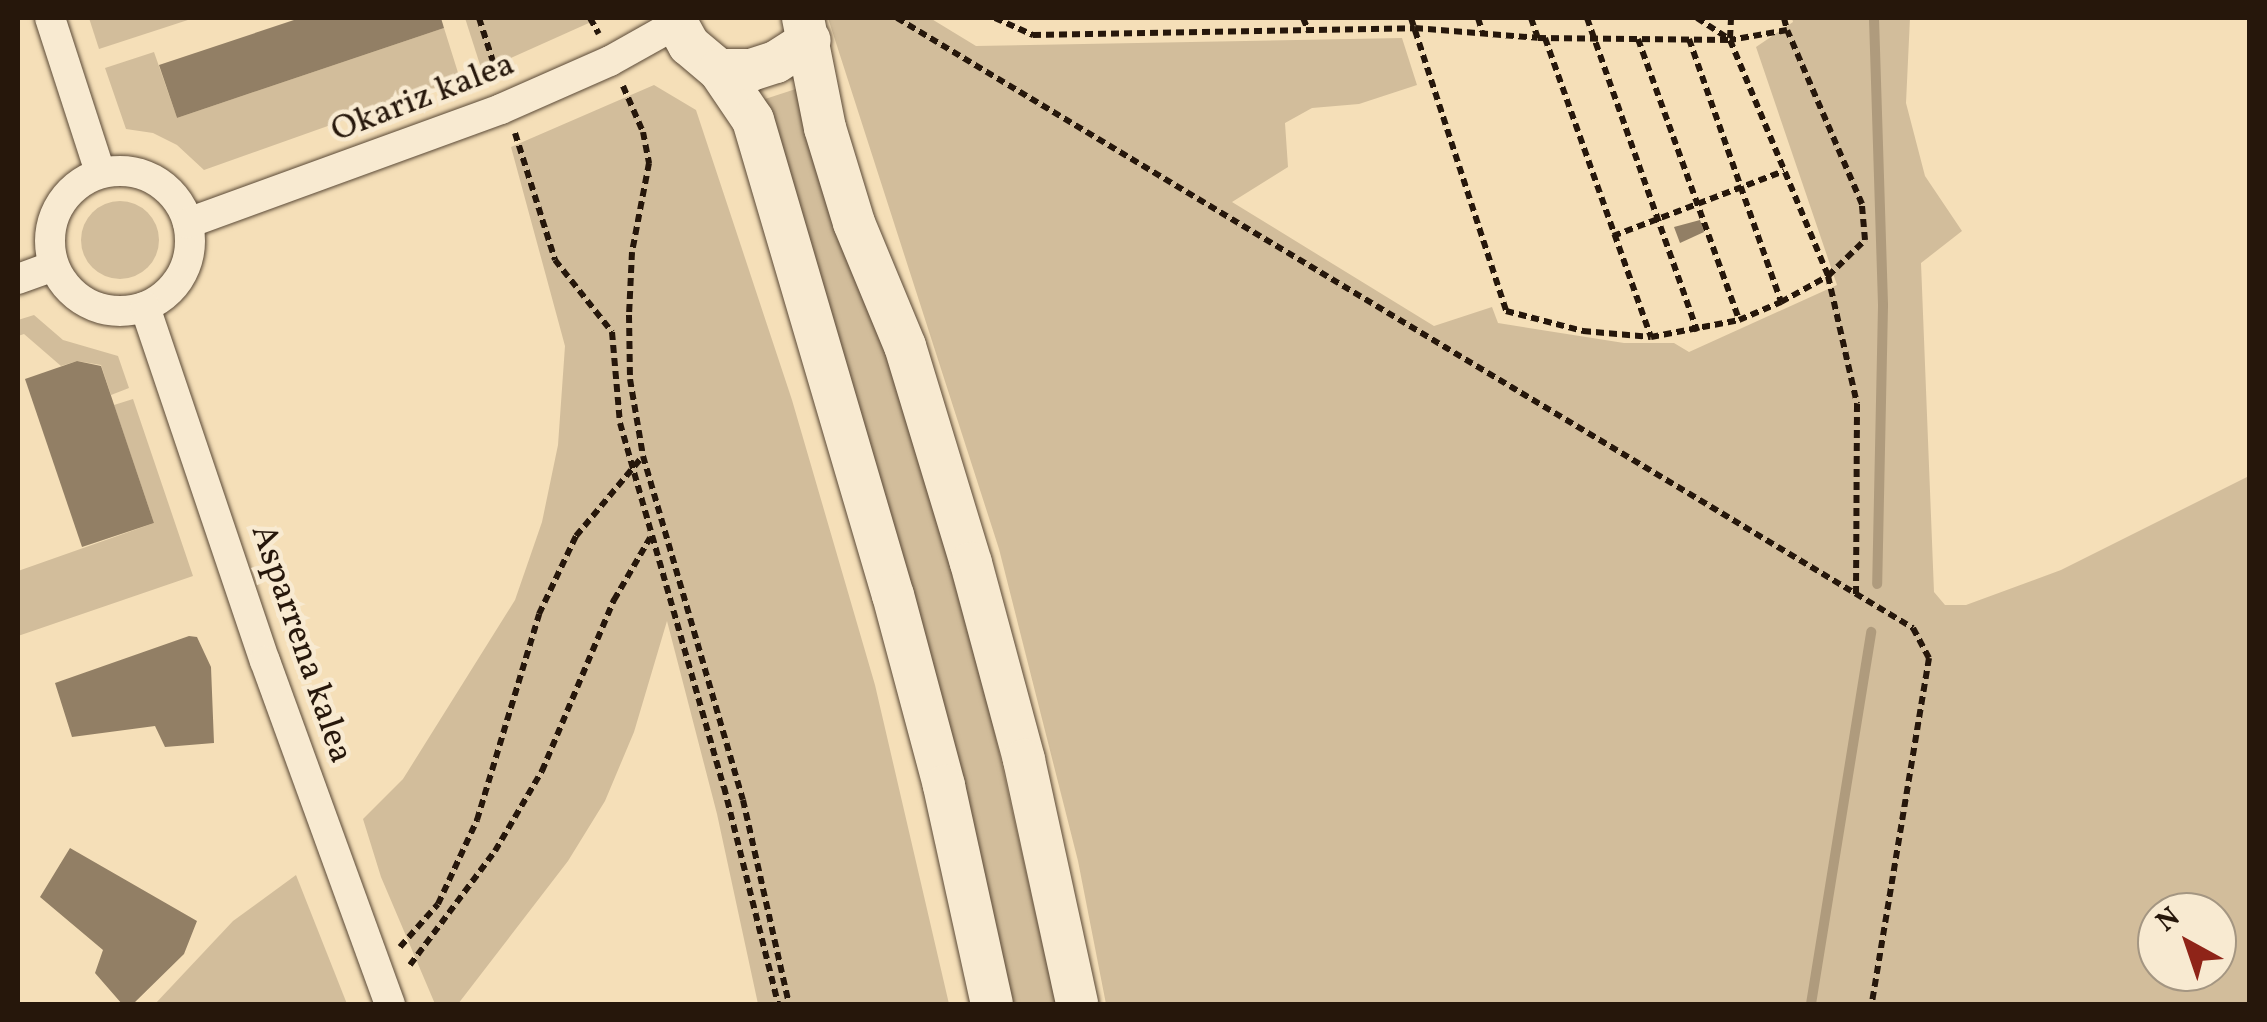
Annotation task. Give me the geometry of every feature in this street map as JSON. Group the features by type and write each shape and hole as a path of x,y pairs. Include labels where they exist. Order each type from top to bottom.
{"main road":[{"path":"675,20 702,60 719,70 753,120 894,594 944,786 992,1004"},
{"path":"719,70 751,70 776,62 807,29"},
{"path":"807,29 831,147 854,223 905,346 976,581 1024,760 1076,1004"}],"street":[{"path":"50,18 100,172"},
{"name":"Okariz kalea","path":"188,223 412,146 610,60 675,20"},
{"path":"124,170 152,178 175,196 188,223 190,248 183,273 167,294 145,307 118,312 90,306 68,290 53,266 51,222 60,202 76,185 100,172 124,170"},
{"path":"18,279 53,266"},
{"name":"Asparrena kalea","path":"145,307 384,991"}],"path":[{"path":"479,18 497,74"},
{"path":"590,18 643,132 648,163 632,252 629,315 630,379 643,456 743,800 788,1004"},
{"path":"897,18 1913,628 1929,658 1872,1004"},
{"path":"911,18 920,32"},
{"path":"995,18 1032,35 1414,28 1541,38 1730,40 1787,30"},
{"path":"1302,18 1309,32"},
{"path":"1411,18 1506,311 1583,331 1651,337 1739,320 1782,302 1828,276 1865,240 1862,204 1784,18"},
{"path":"1478,18 1482,32"},
{"path":"1531,18 1651,337"},
{"path":"1587,18 1697,331"},
{"path":"1697,18 1730,40"},
{"path":"1732,18 1730,40 1828,276 1856,404 1856,594"},
{"path":"1638,39 1739,320"},
{"path":"1689,39 1782,302"},
{"path":"514,130 555,260 612,332 620,423 724,787 778,1004"},
{"path":"1613,236 1784,171"},
{"path":"384,991 438,904 477,820 539,614 576,536 643,456"},
{"path":"384,991 494,851 542,771 614,600 651,537"}],"shaded area":[{"path":"89,18 194,18 99,49"},
{"path":"465,18 600,18 482,71"},
{"path":"828,18 930,18 976,46 1402,38 1417,85 1359,104 1312,108 1285,123 1288,167 1232,202 1434,326 1492,307 1498,323 1624,343 1674,343 1689,352 1837,285 1756,47 1793,22 1792,18 1910,18 1906,103 1925,176 1962,231 1921,263 1934,592 1945,605 1966,605 2061,570 2249,476 2249,1004 1106,1004 1078,861 999,549"},
{"path":"444,28 460,79 204,170 177,145 153,133 126,129 105,68 154,52 177,118"},
{"path":"654,85 696,110 792,400 875,685 949,1004 758,1004 717,814 667,621 634,732 605,801 568,861 458,1004 435,1004 381,877 363,819 403,779 515,600 542,522 558,445 565,346 511,147"},
{"path":"802,87 928,486 992,721 1056,1004 1012,1004 756,102"},
{"path":"120,201 148,212 159,240 148,268 120,279 92,268 81,240 92,212"},
{"path":"34,315 63,340 118,356 129,388 111,395 101,365 77,361 61,366 24,334 18,336 18,320"},
{"path":"133,399 193,576 18,636 18,571 154,523 114,405"},
{"path":"296,875 347,1004 155,1004 233,921"}],"building":[{"path":"300,18 441,18 444,28 177,118 159,65"},
{"path":"1700,220 1704,232 1680,243 1674,227"},
{"path":"77,361 101,366 154,523 82,547 25,379"},
{"path":"189,636 197,637 211,667 214,743 165,747 155,726 72,737 55,683"},
{"path":"70,848 197,921 184,954 133,1004 122,1004 95,973 103,950 40,897"}],"waterway":[{"path":"1874,18 1883,306 1877,584"},
{"path":"1811,1004 1871,632"}]}
